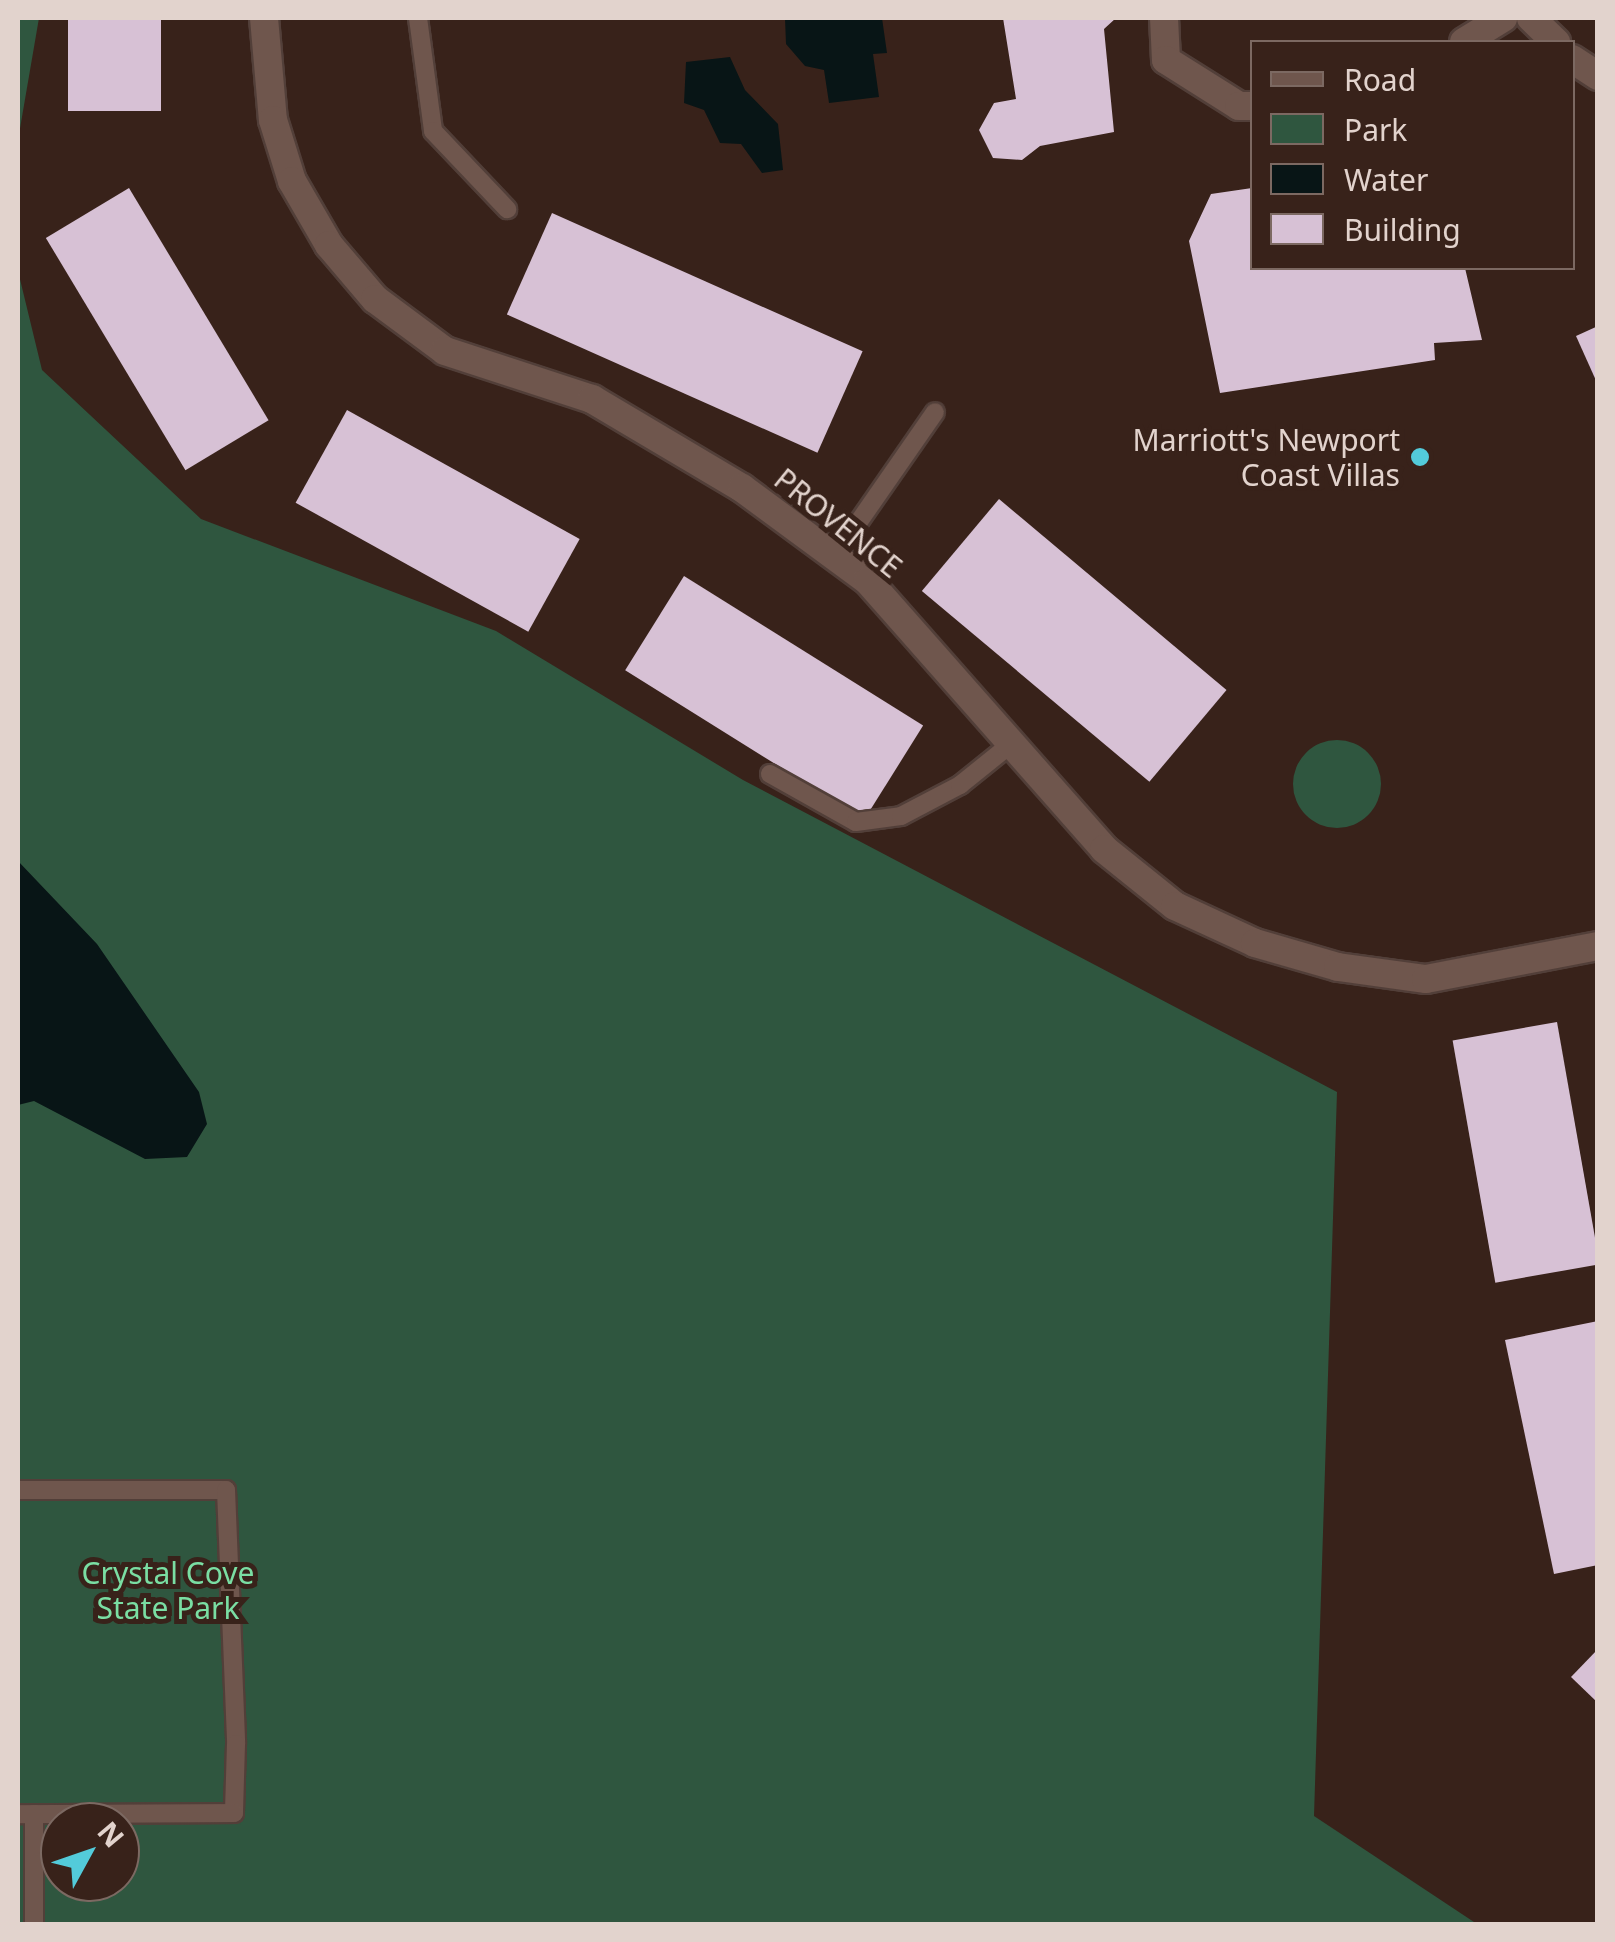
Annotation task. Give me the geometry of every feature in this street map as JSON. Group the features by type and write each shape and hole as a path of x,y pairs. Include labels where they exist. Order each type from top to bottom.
{"street":[{"name":"PROVENCE","path":"264,18 273,120 292,181 329,245 375,299 445,351 592,399 742,488 868,581 1104,849 1176,906 1256,943 1338,967 1426,979 1598,946"},
{"path":"1164,18 1166,60 1239,106 1250,106"},
{"path":"1467,40 1502,18"},
{"path":"1531,18 1554,40"},
{"path":"1575,61 1598,76"}],"lane":[{"path":"418,18 433,130 507,209"},
{"path":"835,556 935,412"},
{"path":"770,774 856,822 901,816 960,785 1010,744"},
{"path":"18,1490 226,1490 234,1812 26,1814 34,1924"}],"green space":[{"path":"18,18 39,18 18,140"},
{"name":"Crystal Cove State Park","path":"18,271 42,370 201,519 496,631 743,780 1337,1092 1314,1816 1477,1924 18,1924"},
{"path":"1337,740 1362,747 1374,759 1381,784 1374,809 1362,821 1337,828 1312,821 1300,809 1293,784 1300,759 1312,747"}],"water":[{"path":"785,18 882,18 887,53 873,54 879,97 829,103 824,70 805,66 786,44"},
{"path":"730,57 745,90 778,124 783,170 762,173 741,144 720,143 704,110 684,103 686,62"},
{"path":"18,861 97,944 199,1092 207,1124 187,1157 145,1159 34,1101 18,1105"}],"building":[{"path":"68,18 161,18 161,111 68,111"},
{"path":"1003,18 1116,18 1104,29 1114,132 1040,146 1022,160 993,158 979,130 994,103 1016,99"},
{"path":"129,188 269,420 185,470 46,238"},
{"path":"1250,188 1250,270 1465,270 1482,340 1434,343 1435,360 1220,393 1189,241 1211,194"},
{"path":"552,213 863,351 817,453 507,314"},
{"path":"1598,326 1598,385 1576,336"},
{"path":"347,410 580,539 528,632 296,503"},
{"path":"999,499 1227,690 1149,782 922,591"},
{"path":"684,576 923,725 864,820 625,670"},
{"path":"1557,1022 1598,1265 1495,1283 1453,1040"},
{"path":"1598,1321 1598,1565 1554,1574 1505,1340"},
{"path":"1598,1649 1598,1703 1571,1677"}],"place":[{"name":"Marriott's Newport Coast Villas","path":"1420,457"}]}
